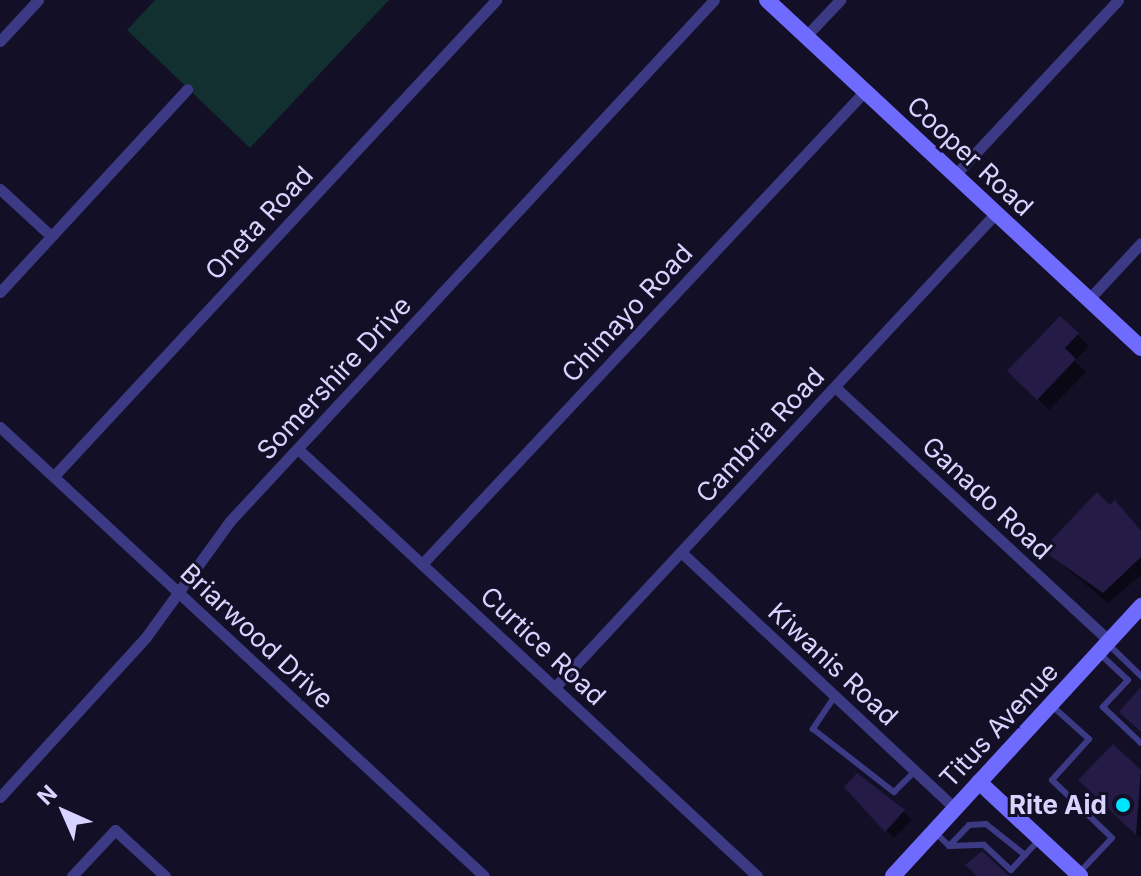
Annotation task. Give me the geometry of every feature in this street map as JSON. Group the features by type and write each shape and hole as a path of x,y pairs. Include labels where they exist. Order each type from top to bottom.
{"street":[{"path":"0,41 38,0"},
{"name":"Oneta Road","path":"54,476 496,0"},
{"name":"Somershire Drive","path":"0,797 146,637 177,592 298,449 714,0"},
{"name":"Cooper Road","path":"767,0 1141,348"},
{"path":"806,36 840,0"},
{"path":"955,175 1118,0"},
{"path":"0,292 187,89"},
{"name":"Chimayo Road","path":"422,564 865,91"},
{"path":"0,189 51,236"},
{"name":"Cambria Road","path":"555,687 996,213"},
{"path":"1089,299 1141,243"},
{"name":"Ganado Road","path":"835,387 1104,646"},
{"name":"Briarwood Drive","path":"0,427 484,876"},
{"name":"Curtice Road","path":"298,449 757,876"},
{"name":"Kiwanis Road","path":"681,552 955,808"},
{"name":"Titus Avenue","path":"893,876 1140,609"},
{"path":"979,782 1079,875"},
{"path":"72,876 115,830 165,876"}],"lane":[{"path":"1104,646 1141,676"},
{"path":"1104,646 1128,680 1103,707 1141,743"},
{"path":"835,696 813,729 894,792 915,771"},
{"path":"1050,705 1089,739 1052,780 1112,838 1079,875"},
{"path":"949,846 969,825 998,831 1025,855"},
{"path":"934,831 949,846 984,845 998,831"},
{"path":"984,845 1011,870 1040,839"}],"green space":[{"path":"155,0 389,0 250,148 127,30"}],"building":[{"path":"1060,316 1079,333 1065,348 1076,359 1037,400 1007,371"},
{"path":"1097,492 1110,505 1115,500 1141,531 1141,557 1103,593 1042,550"},
{"path":"1141,687 1141,732 1119,712"},
{"name":"Rite Aid","path":"1113,744 1141,770 1136,835 1078,780"},
{"path":"857,773 905,810 885,832 844,787"},
{"path":"982,851 1010,876 977,876 965,865"}],"place":[{"name":"Rite Aid","path":"1123,805"}]}
